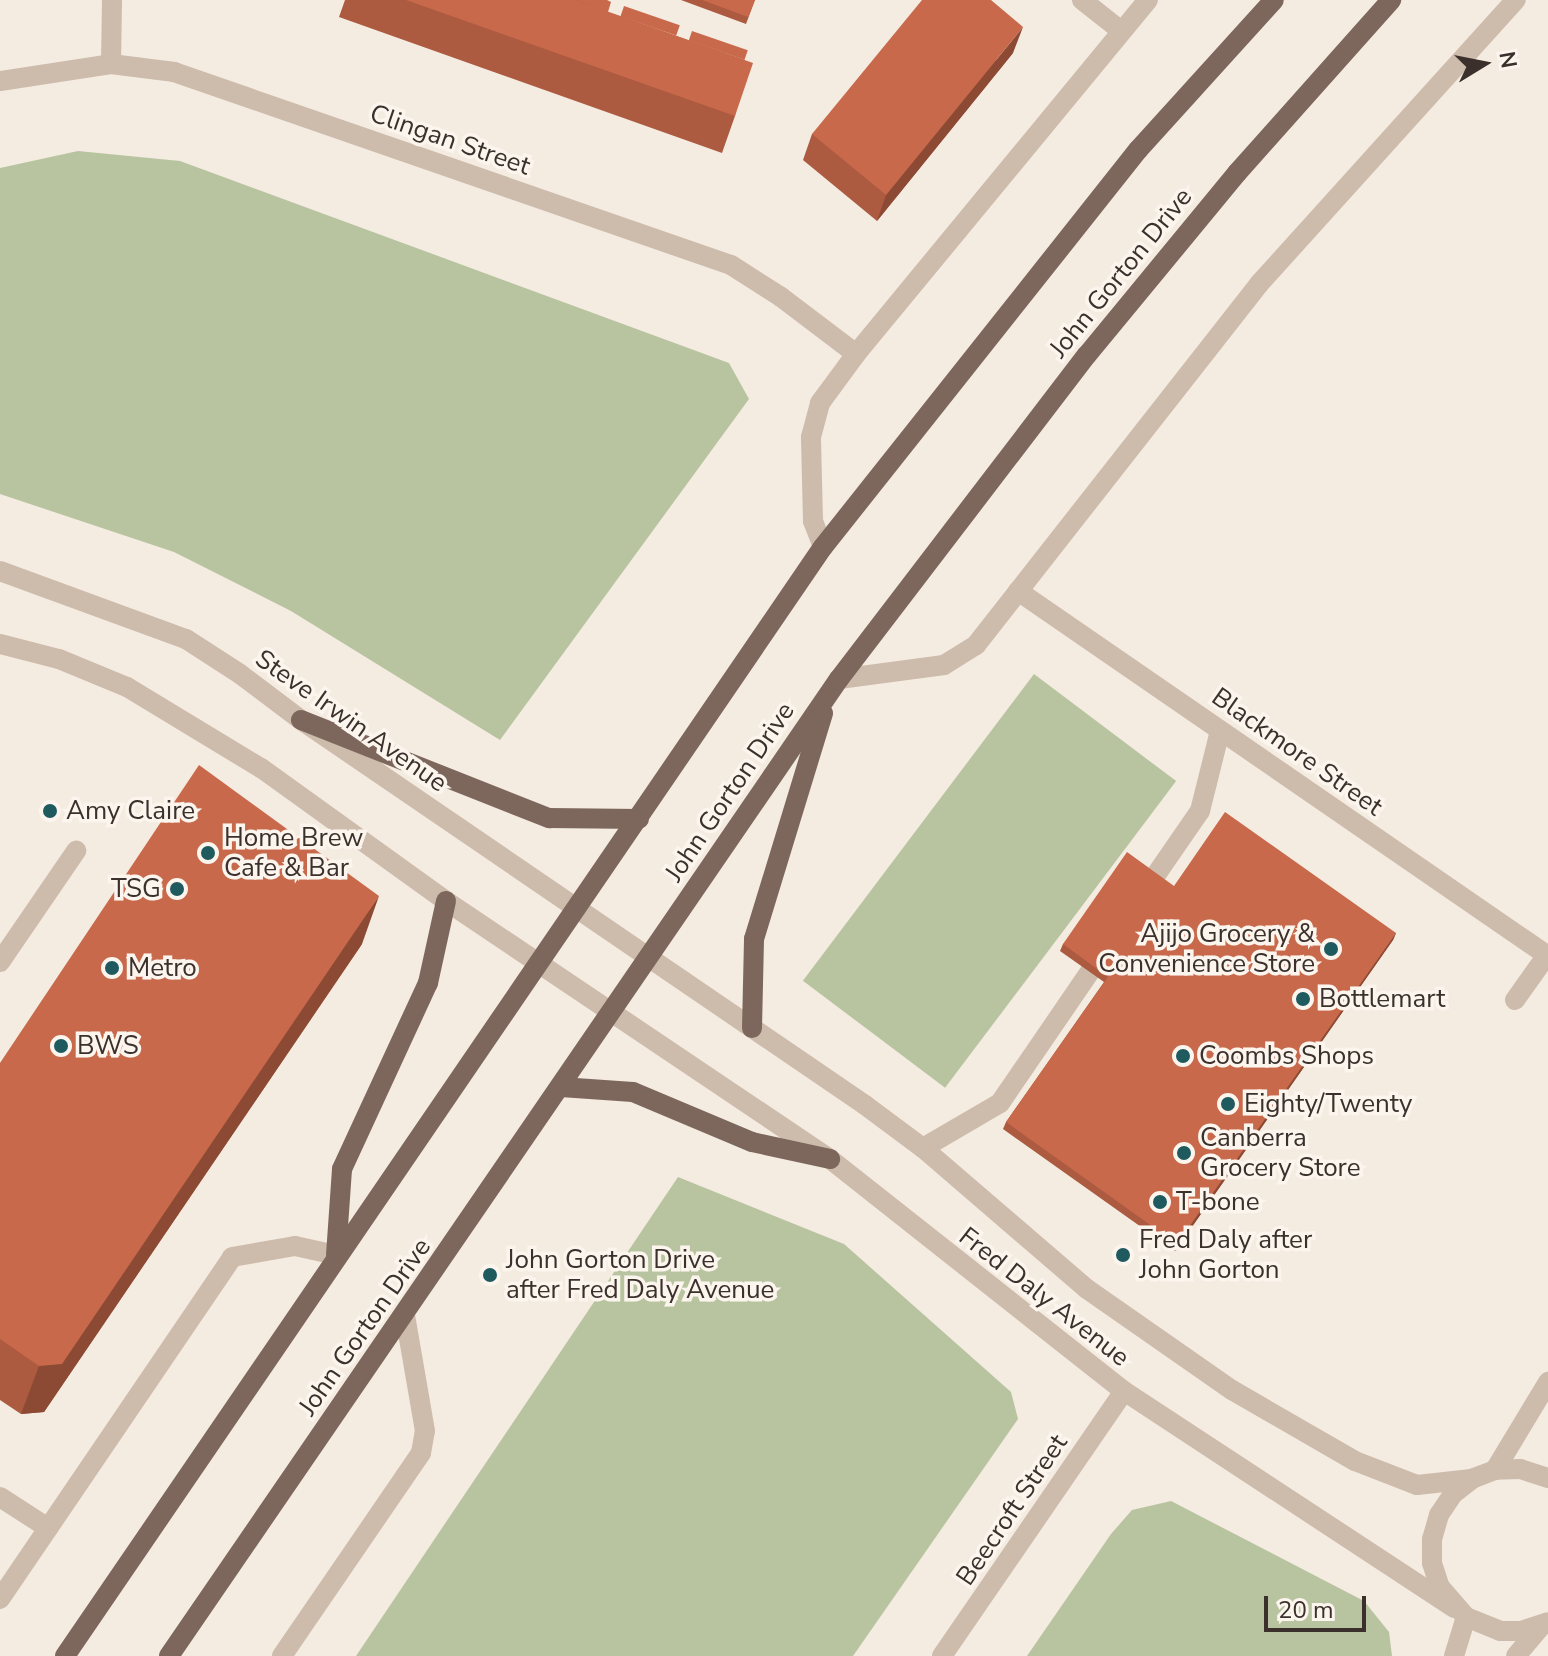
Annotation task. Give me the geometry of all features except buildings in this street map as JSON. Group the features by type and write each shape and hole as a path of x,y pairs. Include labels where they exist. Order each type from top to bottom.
{"main road":[{"path":"65,1656 336,1255 541,964 823,547 1138,150 1274,0"},
{"name":"John Gorton Drive","path":"169,1656 834,686 941,540 1087,355 1237,173 1391,0"},
{"path":"752,1028 754,939 834,686"},
{"path":"301,720 549,818 639,819"},
{"path":"336,1255 342,1169 428,983 446,901"},
{"path":"561,1087 633,1092 752,1142 830,1159"}],"street":[{"path":"111,64 112,0"},
{"path":"1082,0 1120,30"},
{"path":"823,547 813,521 811,437 820,403 856,354 1120,30 1148,0"},
{"path":"834,686 944,665 976,645 1259,284 1516,0"},
{"name":"Clingan Street","path":"0,81 111,64 174,72 731,265 781,297 856,354"},
{"name":"Steve Irwin Avenue","path":"0,571 186,639 649,958"},
{"name":"Blackmore Street","path":"1018,591 1548,956"},
{"path":"0,644 59,659 127,687 261,768 446,901 612,1012"},
{"path":"1130,912 1200,811 1220,731"},
{"path":"0,962 76,851"},
{"path":"923,1148 1000,1103 1113,938"},
{"path":"1515,1000 1548,956"},
{"name":"Fred Daly Avenue","path":"649,958 923,1148 1087,1289 1232,1390 1355,1461 1417,1485 1472,1479 1495,1470 1547,1472"},
{"name":"Fred Daly Avenue","path":"612,1012 830,1159 1124,1391 1460,1612 1500,1631 1545,1624"},
{"path":"0,1599 232,1257 295,1246 336,1255"},
{"path":"282,1656 421,1453 425,1431 405,1315"},
{"path":"1495,1470 1548,1382"},
{"name":"Beecroft Street","path":"942,1656 1124,1391"},
{"name":"Fred Daly Avenue","path":"1460,1612 1440,1587 1432,1563 1432,1539 1439,1515 1453,1494 1472,1479"},
{"path":"0,1497 48,1528"},
{"path":"1454,1656 1460,1612"},
{"path":"1516,1656 1545,1624"}],"green space":[{"path":"78,151 180,161 729,363 749,399 500,740 291,611 174,552 0,494 0,168"},
{"path":"1034,674 1176,781 945,1088 803,981"},
{"path":"678,1177 844,1244 1011,1392 1018,1419 853,1656 356,1656"},
{"path":"1171,1501 1364,1601 1389,1632 1392,1656 1027,1656 1111,1534 1132,1510"}],"place":[{"name":"Amy Claire","path":"50,811"},
{"name":"Home Brew Cafe & Bar","path":"208,853"},
{"name":"TSG","path":"177,889"},
{"name":"Ajijo Grocery & Convenience Store","path":"1331,949"},
{"name":"Metro","path":"112,968"},
{"name":"Bottlemart","path":"1303,999"},
{"name":"BWS","path":"61,1046"},
{"name":"Coombs Shops","path":"1183,1056"},
{"name":"Eighty/Twenty","path":"1228,1104"},
{"name":"Canberra Grocery Store","path":"1184,1153"},
{"name":"T-bone","path":"1160,1202"},
{"name":"Fred Daly after John Gorton","path":"1123,1255"},
{"name":"John Gorton Drive after Fred Daly Avenue","path":"490,1275"}]}
